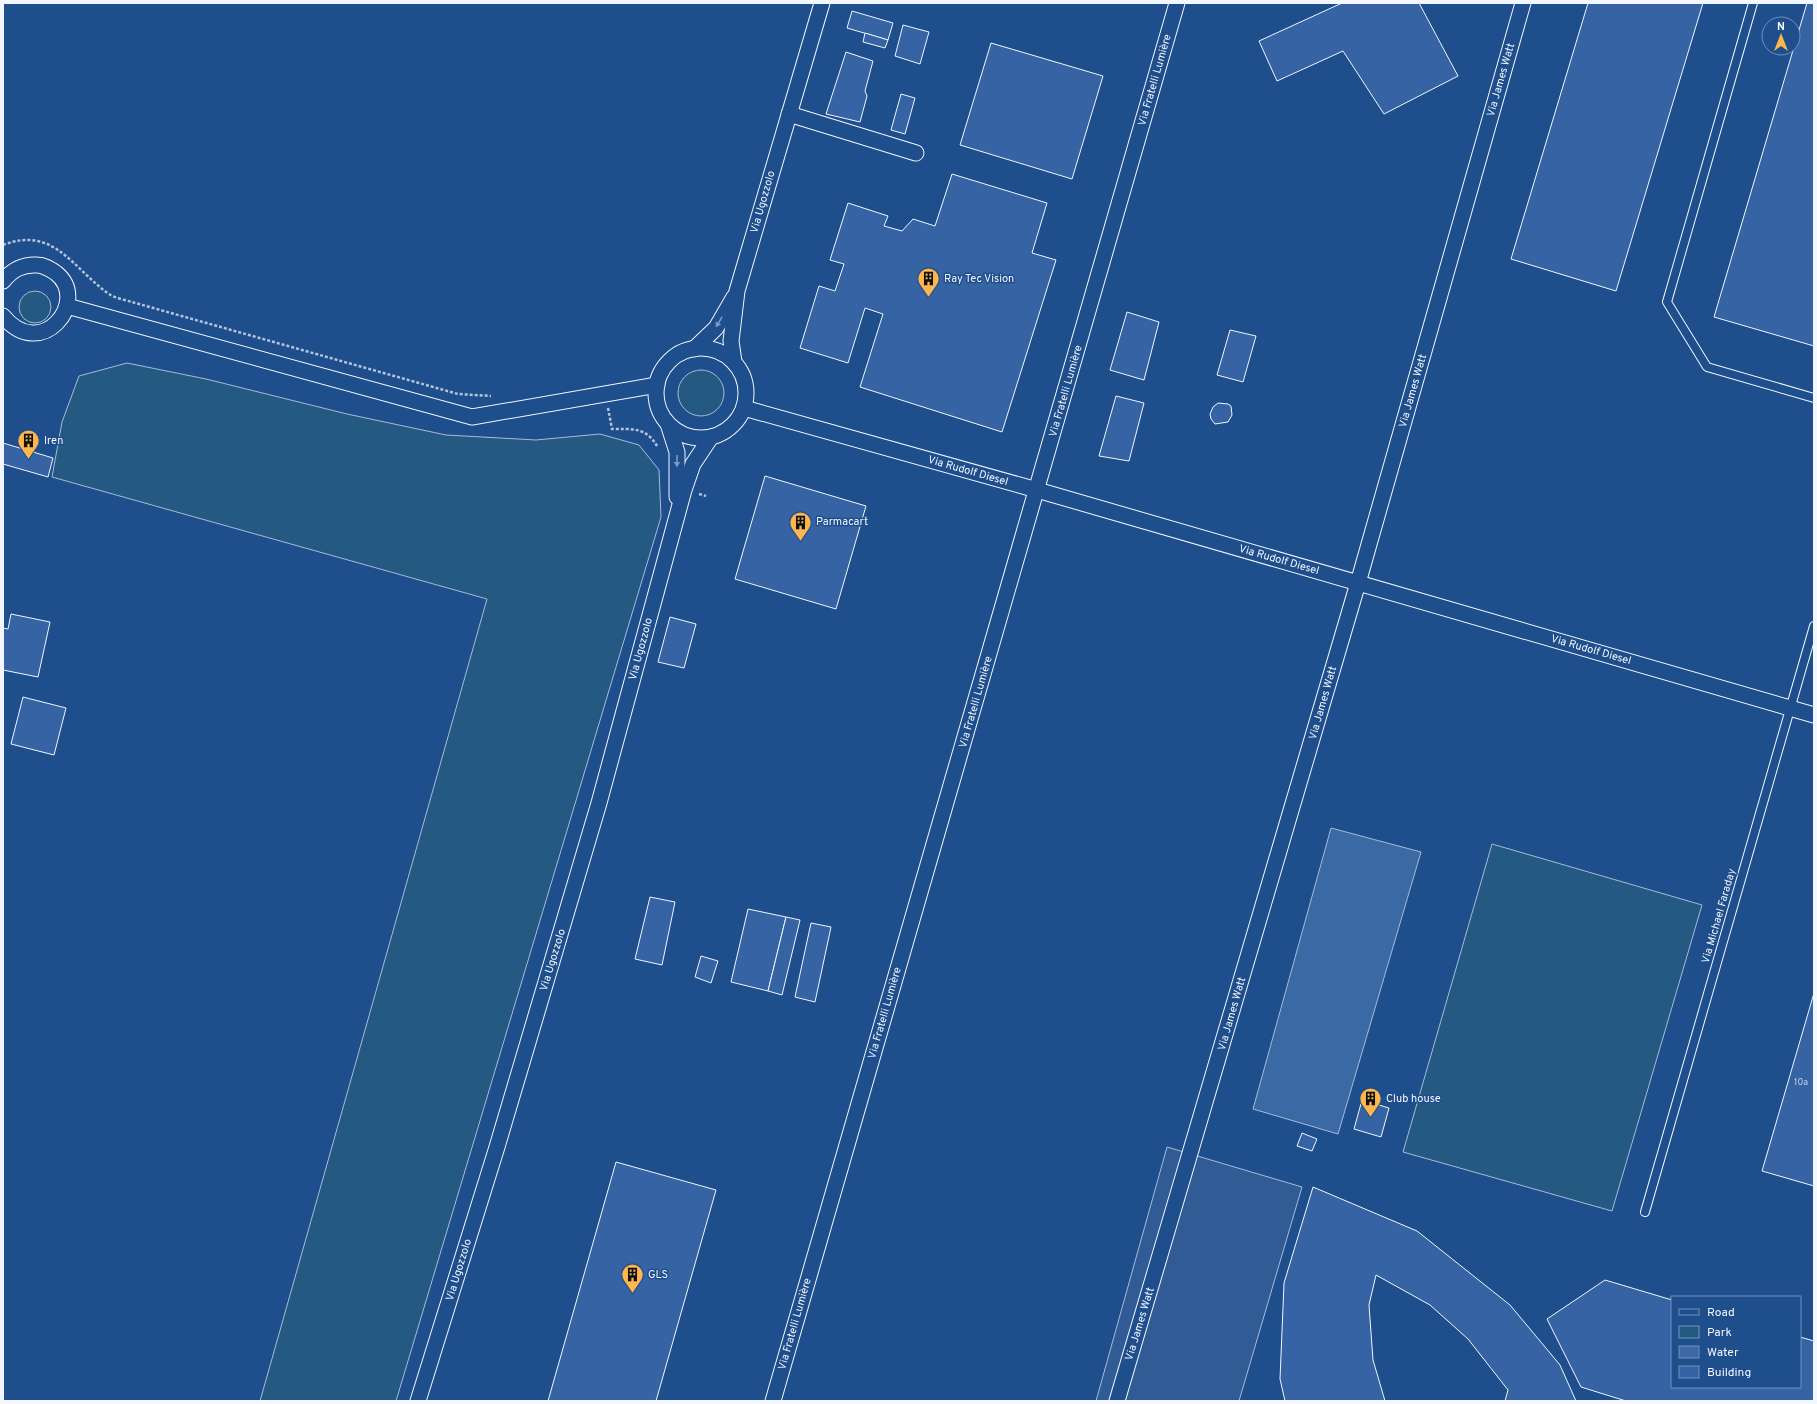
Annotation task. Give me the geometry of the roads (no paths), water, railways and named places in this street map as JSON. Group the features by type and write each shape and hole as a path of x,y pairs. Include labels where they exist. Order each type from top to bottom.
{"street":[{"name":"Via Ugozzolo","path":"734,362 731,341 737,291 822,3"},
{"name":"Via Fratelli Lumière","path":"773,1401 1177,3"},
{"name":"Via James Watt","path":"1117,1401 1358,583 1523,3"},
{"path":"789,114 916,153"},
{"path":"3,281 9,273 18,267 29,264 40,265 50,268 58,275 65,284 67,295 67,306 62,317 54,326 44,332 35,334 20,331 10,325 3,316"},
{"name":"Via Ugozzolo","path":"694,349 716,328 737,291"},
{"path":"67,306 472,417 657,385"},
{"path":"694,349 708,349 722,353 734,362 741,372 745,383 746,396 744,408 739,418 731,427 711,437 695,438 680,433 668,424 660,412 656,399 657,385 661,372 670,361 681,353 694,349"},
{"name":"Via Rudolf Diesel","path":"744,408 1037,490 1814,715"},
{"name":"Via Ugozzolo","path":"668,424 677,452 676,516"},
{"name":"Via Ugozzolo","path":"418,1401 497,1147 600,803 676,516 693,464 711,437"}],"lane":[{"path":"1753,3 1667,302 1707,367 1814,398"},
{"name":"Via Michael Faraday","path":"1645,1212 1814,626"}],"water":[{"path":"1331,828 1421,852 1338,1134 1253,1109"}],"place":[{"name":"Ray Tec Vision","path":"929,298"},
{"name":"Iren","path":"28,460"},
{"name":"Parmacart","path":"801,542"},
{"name":"Club house","path":"1371,1118"},
{"name":"GLS","path":"632,1294"}]}
